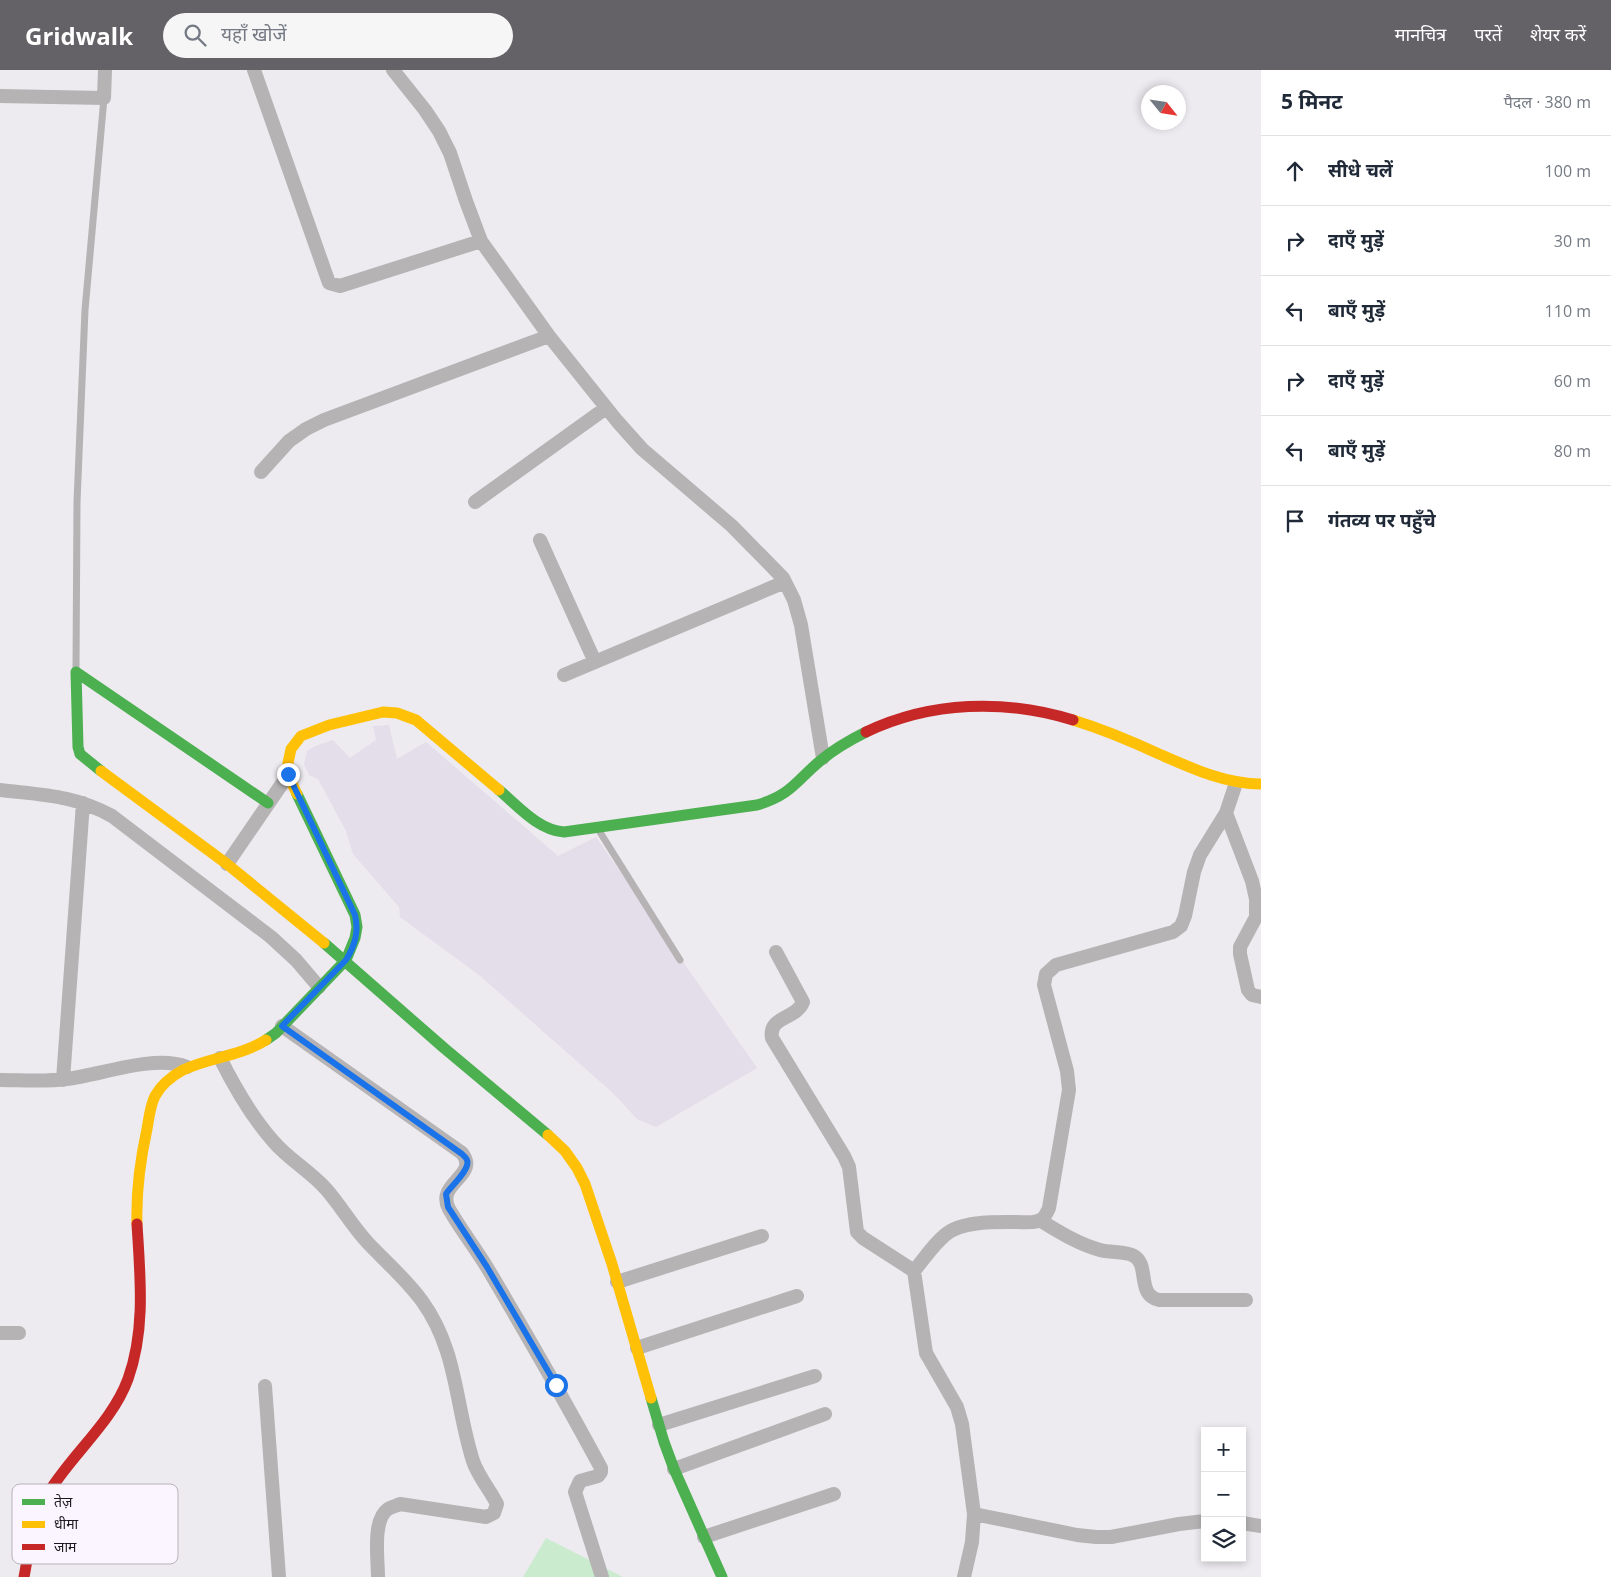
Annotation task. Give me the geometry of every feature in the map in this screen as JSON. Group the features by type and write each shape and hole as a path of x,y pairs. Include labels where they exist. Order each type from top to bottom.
{"street":[{"path":"0,96 104,98 105,70"},
{"path":"254,70 329,283 340,286 481,241"},
{"path":"392,70 425,110 439,131 450,153 481,241 549,336 606,408 642,449 732,526 785,582 794,600 801,625 823,758"},
{"path":"261,472 289,441 306,429 324,420 549,336"},
{"path":"475,502 606,408"},
{"path":"540,540 595,662"},
{"path":"564,674 785,582"},
{"path":"76,672 268,803"},
{"path":"76,672 78,747 80,754 227,864 550,1136 565,1151 585,1184 674,1469 722,1577"},
{"path":"53,1484 117,1400 127,1382 133,1364 141,1298 137,1215 138,1181 142,1150 153,1099 165,1083 187,1067 239,1053 265,1042 343,963 351,951 357,934 355,915 288,774 287,758 294,743 303,734 375,713 393,712 416,720 542,826 553,831 564,832 757,805 784,794 794,787 823,758 850,741 892,720 930,712 986,704 1020,706 1065,716 1103,729 1164,756 1236,783 1261,784"},
{"path":"227,864 288,774"},
{"path":"1041,1221 1049,1208 1069,1090 1068,1071 1044,985 1046,974 1056,965 1172,932 1181,926 1185,916 1194,872 1200,856 1226,813 1236,783"},
{"path":"0,790 69,798 112,816 271,937 322,985"},
{"path":"63,1080 82,802"},
{"path":"1226,813 1254,890 1256,917 1240,947 1240,954 1248,990 1252,995 1261,997"},
{"path":"776,952 803,1002 798,1010 775,1023 771,1032 772,1038 849,1167 857,1232 863,1238 914,1271"},
{"path":"282,1026 454,1148 467,1160 467,1165 462,1174 446,1194 448,1207 487,1267 601,1468 598,1476 580,1481 575,1492 602,1577"},
{"path":"220,1058 237,1091 273,1142 328,1190 356,1230 422,1300 437,1326 452,1366 474,1464 497,1504 494,1512 486,1517 400,1504 388,1509 379,1519 377,1533 378,1577"},
{"path":"0,1080 63,1080 154,1062 177,1063 187,1067"},
{"path":"964,1577 972,1542 974,1514 962,1424 957,1407 926,1353 914,1271 945,1234 957,1227 968,1224 1041,1221 1079,1244 1104,1251 1128,1253 1135,1256 1139,1260 1146,1291 1153,1299 1246,1300"},
{"path":"617,1282 762,1236"},
{"path":"637,1348 797,1296"},
{"path":"0,1333 19,1333"},
{"path":"659,1425 815,1376"},
{"path":"265,1386 279,1577"},
{"path":"674,1469 825,1414"},
{"path":"704,1537 834,1494"},
{"path":"974,1514 1077,1536 1111,1538 1201,1521"},
{"path":"1246,1524 1261,1526"},
{"path":"24,1577 27,1564"}],"lane":[{"path":"76,672 77,502 84,320 104,98"},
{"path":"597,828 680,960"}],"shaded area":[{"path":"389,725 397,759 426,742 558,856 596,837 757,1068 656,1127 637,1119 613,1093 479,975 400,917 399,907 353,854 346,831 318,779 309,775 304,764 307,751 333,740 350,758 376,740 373,726"}],"green space":[{"path":"546,1538 623,1577 523,1577"}],"traffic: fast":[{"path":"101,771 80,754 78,747 76,672 268,803"},
{"path":"499,790 537,822 546,827 564,832 757,805 778,797 825,757 866,732"},
{"path":"266,1040 276,1033 346,960 355,938 357,927 355,915 297,794"},
{"path":"324,943 444,1048 548,1135"},
{"path":"651,1398 674,1469 722,1577"}],"traffic: slow":[{"path":"297,794 288,775 288,763 291,749 301,736 329,725 383,712 397,713 416,720 499,790"},
{"path":"1073,720 1095,727 1208,774 1234,781 1261,784"},
{"path":"101,771 227,864 324,943"},
{"path":"137,1224 140,1165 151,1108 157,1092 167,1081 183,1070 235,1054 266,1040"},
{"path":"548,1135 565,1151 585,1184 612,1264 651,1398"}],"traffic: jam":[{"path":"866,732 916,714 968,706 995,706 1021,709 1073,720"},
{"path":"54,1484 111,1411 128,1379 134,1360 140,1321 137,1224"},
{"path":"24,1577 26,1564"}],"route":[{"path":"288,774 355,915 357,934 346,960 282,1026 462,1154 467,1160 467,1165 462,1174 446,1194 448,1207 487,1267 556,1385"}]}
